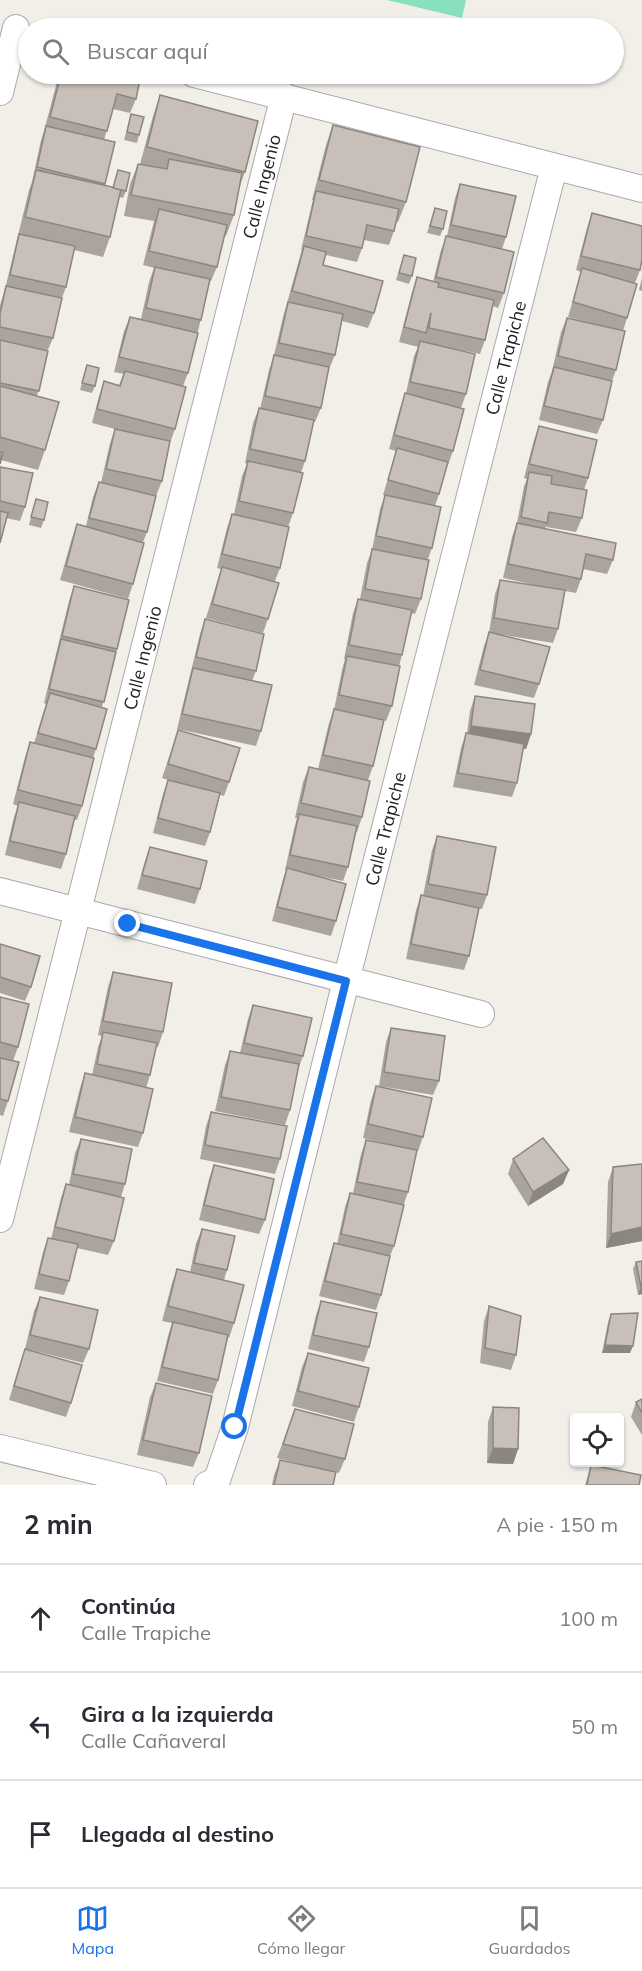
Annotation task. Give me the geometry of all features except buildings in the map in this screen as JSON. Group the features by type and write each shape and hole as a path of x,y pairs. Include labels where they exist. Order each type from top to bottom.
{"street":[{"path":"0,92 15,28"},
{"path":"235,84 642,189"},
{"name":"Calle Ingenio","path":"0,1219 284,96"},
{"name":"Calle Trapiche","path":"207,1485 218,1480 235,1427 554,166"},
{"path":"0,891 481,1014"},
{"path":"0,1448 153,1485"}],"green space":[{"path":"387,0 466,0 462,18"}],"route":[{"path":"128,924 346,981 235,1427"}]}
